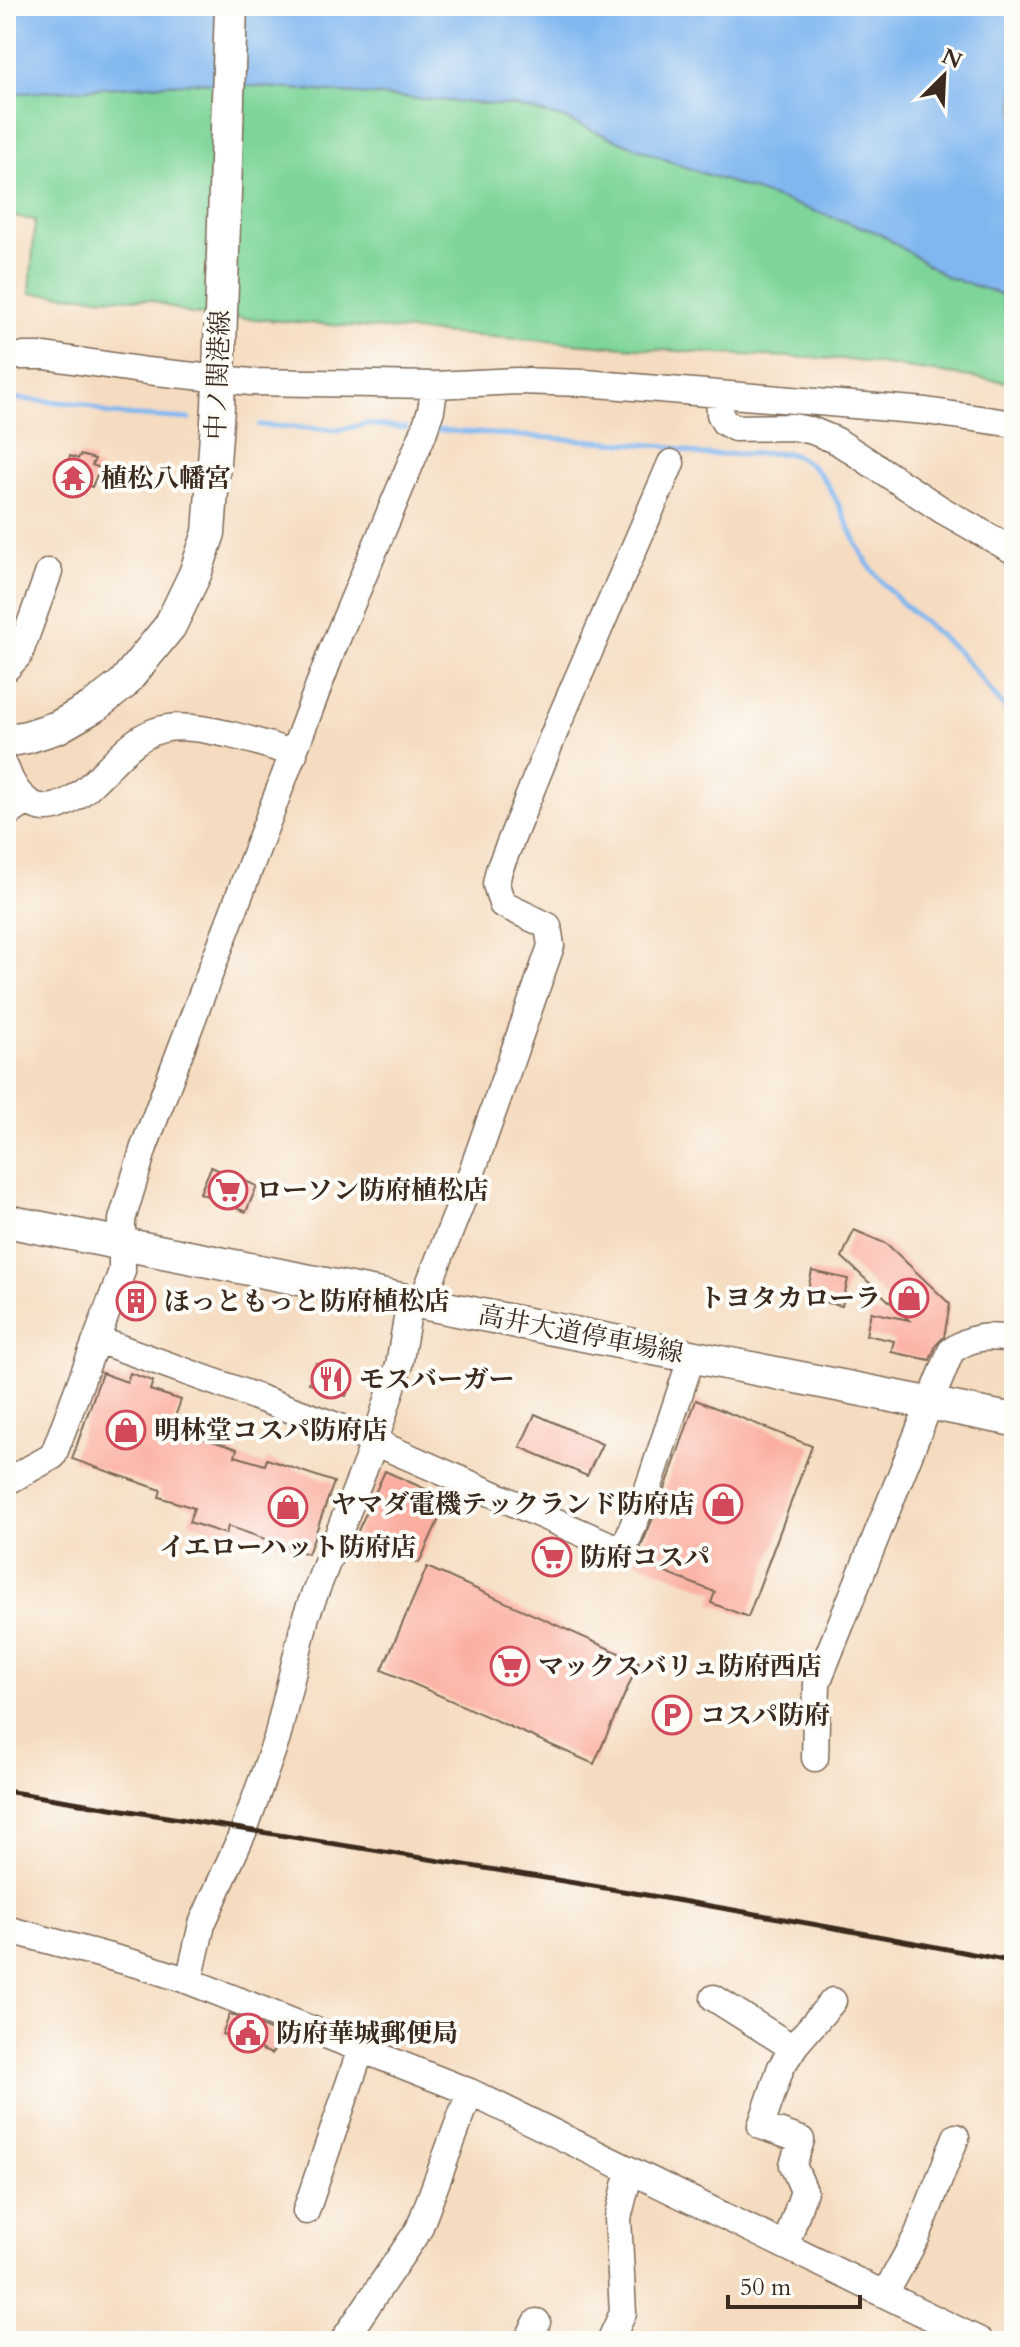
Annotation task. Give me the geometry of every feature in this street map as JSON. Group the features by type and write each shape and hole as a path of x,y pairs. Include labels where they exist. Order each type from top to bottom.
{"main road":[{"name":"中ノ関港線","path":"6,741 58,727 96,705 123,684 170,626 195,574 209,533 215,482 231,6"},
{"name":"高井大道停車場線","path":"6,1221 1014,1420"}],"street":[{"path":"6,356 106,357 147,371 251,382 435,385 517,381 585,383 926,411 1014,424"},
{"path":"6,1482 53,1456 122,1271 122,1220 144,1147 333,648 423,434 435,385"},
{"path":"719,395 720,414 724,422 735,428 793,427 837,441 929,502 1014,551"},
{"path":"189,1981 202,1924 244,1830 277,1738 306,1616 375,1441 416,1302 460,1206 551,946 548,926 502,904 496,884 499,870 557,726 671,463"},
{"path":"6,669 19,655 49,572"},
{"path":"6,769 16,808 46,807 65,803 129,748 151,733 168,728 193,727 294,754"},
{"path":"815,1758 817,1683 951,1351 966,1340 986,1337 1014,1339"},
{"path":"98,1340 375,1441 623,1551 650,1483 692,1356"},
{"path":"6,1929 189,1981 470,2092 979,2341"},
{"path":"714,1998 793,2048"},
{"path":"786,2245 804,2191 793,2165 801,2140 761,2126 781,2067 833,2001"},
{"path":"306,2211 361,2049"},
{"path":"343,2341 419,2229 470,2092"},
{"path":"885,2294 917,2236 956,2137"},
{"path":"610,2341 623,2313 618,2218 630,2170"}],"green space":[{"path":"198,82 515,106 562,118 685,167 879,233 947,277 1001,294 1007,317 1014,319 1014,383 842,359 717,354 190,314 151,300 30,293 35,220 6,216 6,94"}],"water":[{"path":"6,6 1014,6 1014,319 1007,318 1001,294 947,277 879,233 685,167 562,118 515,106 198,82 6,94"}],"building":[{"path":"80,455 95,459 92,465 100,468 92,487 86,485 83,493 69,487 72,479 63,475 70,456 78,459"},
{"name":"ローソン防府植松店","path":"211,1167 257,1186 246,1212 200,1193"},
{"path":"854,1230 887,1244 950,1304 944,1337 936,1345 930,1360 891,1352 894,1341 866,1335 871,1312 909,1320 842,1257"},
{"path":"812,1271 848,1279 842,1306 806,1298"},
{"name":"ほっともっと防府植松店","path":"132,1289 147,1295 140,1313 125,1308"},
{"name":"モスバーガー","path":"316,1363 353,1376 346,1396 309,1383"},
{"path":"102,1373 127,1382 130,1373 153,1381 150,1390 181,1400 171,1428 237,1449 235,1456 265,1465 267,1459 334,1482 308,1554 228,1526 226,1534 189,1522 194,1508 159,1497 161,1490 72,1459"},
{"name":"ヤマダ電機テックランド防府店","path":"696,1400 812,1446 748,1617 711,1603 715,1592 635,1561 665,1489"},
{"path":"535,1414 602,1444 587,1476 520,1447"},
{"path":"385,1471 448,1499 419,1563 356,1535"},
{"name":"マックスバリュ防府西店","path":"427,1567 639,1662 594,1764 382,1670"},
{"path":"230,2014 280,2034 272,2054 222,2034"}],"waterway":[{"path":"6,398 84,404 109,414 190,419"},
{"path":"259,425 339,430 366,424 406,428"},
{"path":"436,430 667,446 702,455 787,453 802,459 815,469 834,495 871,569 906,606 957,651 1014,717"}],"railway":[{"path":"6,1791 637,1893 1014,1962"}],"place":[{"name":"植松八幡宮","path":"73,478"},
{"name":"ローソン防府植松店","path":"228,1190"},
{"name":"トヨタカローラ","path":"909,1298"},
{"name":"ほっともっと防府植松店","path":"136,1301"},
{"name":"モスバーガー","path":"331,1379"},
{"name":"明林堂コスパ防府店","path":"126,1430"},
{"name":"ヤマダ電機テックランド防府店","path":"723,1504"},
{"name":"イエローハット防府店","path":"288,1507"},
{"name":"防府コスパ","path":"552,1557"},
{"name":"マックスバリュ防府西店","path":"510,1666"},
{"name":"コスパ防府","path":"672,1715"},
{"name":"防府華城郵便局","path":"248,2033"}]}
